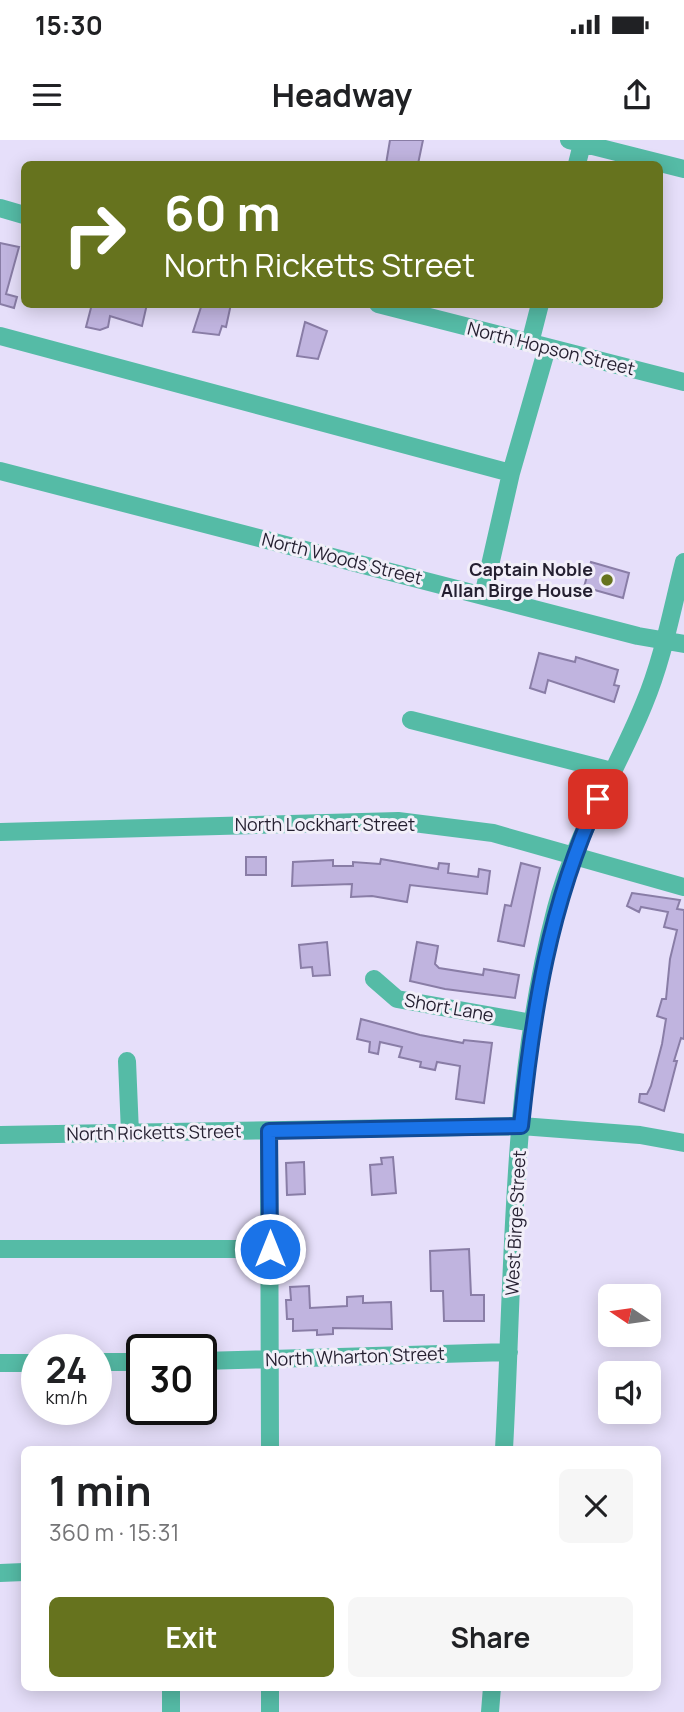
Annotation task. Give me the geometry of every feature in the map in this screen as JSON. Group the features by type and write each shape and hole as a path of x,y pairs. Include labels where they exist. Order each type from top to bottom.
{"street":[{"path":"576,161 578,141 654,161"},
{"path":"663,163 684,169"},
{"path":"0,208 21,214"},
{"name":"North Hopson Street","path":"394,308 684,382"},
{"path":"483,596 539,345 540,308"},
{"path":"0,336 511,473"},
{"name":"North Woods Street","path":"0,471 638,636 684,644"},
{"name":"West Birge Street","path":"504,1446 521,1126 532,1023 556,906 573,855 645,702 665,639 684,562"},
{"path":"411,720 612,771"},
{"name":"North Lockhart Street","path":"0,832 398,821 493,833 684,887"},
{"name":"Short Lane","path":"374,979 397,999 532,1023"},
{"path":"127,1061 130,1133"},
{"name":"North Ricketts Street","path":"0,1135 521,1126 616,1133 684,1143"},
{"path":"269,1131 270,1446"},
{"path":"0,1249 270,1249"},
{"name":"North Wharton Street","path":"217,1361 509,1352"},
{"path":"0,1363 21,1363"},
{"path":"0,1573 21,1572"},
{"path":"171,1691 171,1712"},
{"path":"270,1691 270,1712"},
{"path":"490,1712 492,1691"}],"building":[{"path":"390,140 423,140 419,161 386,161"},
{"path":"0,243 19,247 6,294 17,297 14,308 0,304"},
{"path":"91,308 146,308 142,326 110,316 108,327 100,330 86,327"},
{"path":"201,308 230,308 226,327 222,326 219,335 193,332"},
{"path":"305,322 327,331 318,359 297,356"},
{"name":"Captain Noble Allan Birge House","path":"591,562 629,573 623,598 584,587"},
{"path":"539,653 575,662 576,657 618,670 614,685 619,686 614,702 548,680 545,693 530,688"},
{"path":"246,857 266,857 266,875 246,875"},
{"path":"381,859 438,869 439,863 449,864 448,873 478,877 479,869 490,871 487,894 410,885 407,902 372,896 351,897 352,884 292,886 293,862 333,860 333,866 353,866 353,862 380,864"},
{"path":"521,863 540,868 524,946 498,941 505,905 511,906"},
{"path":"632,893 680,900 677,909 684,910 684,1039 681,1038 674,1061 677,1061 664,1111 639,1102 640,1094 647,1094 651,1086 662,1044 666,1019 657,1016 662,999 666,999 670,959 677,930 664,927 668,912 641,907 639,912 627,906"},
{"path":"327,942 330,975 313,976 312,967 301,968 299,945"},
{"path":"417,942 438,946 435,964 439,968 483,975 484,969 519,975 515,998 445,989 410,981"},
{"path":"361,1019 463,1043 464,1040 492,1043 484,1103 456,1099 460,1066 437,1062 435,1070 420,1067 421,1062 399,1057 402,1047 380,1042 378,1054 369,1052 370,1042 357,1039"},
{"path":"393,1157 396,1193 372,1195 370,1165 382,1164 381,1158"},
{"path":"304,1162 305,1194 287,1195 286,1163"},
{"path":"469,1249 471,1295 484,1295 484,1321 444,1321 443,1291 431,1291 430,1251"},
{"path":"309,1286 310,1308 347,1306 347,1297 363,1296 363,1303 391,1302 392,1329 333,1328 333,1334 317,1335 317,1330 293,1331 293,1319 287,1319 286,1300 291,1300 290,1287"}],"place":[{"name":"Captain Noble Allan Birge House","path":"607,580"}],"route":[{"path":"270,1249 269,1131 521,1126 532,1023 542,965 556,906 573,855 598,799"}]}
